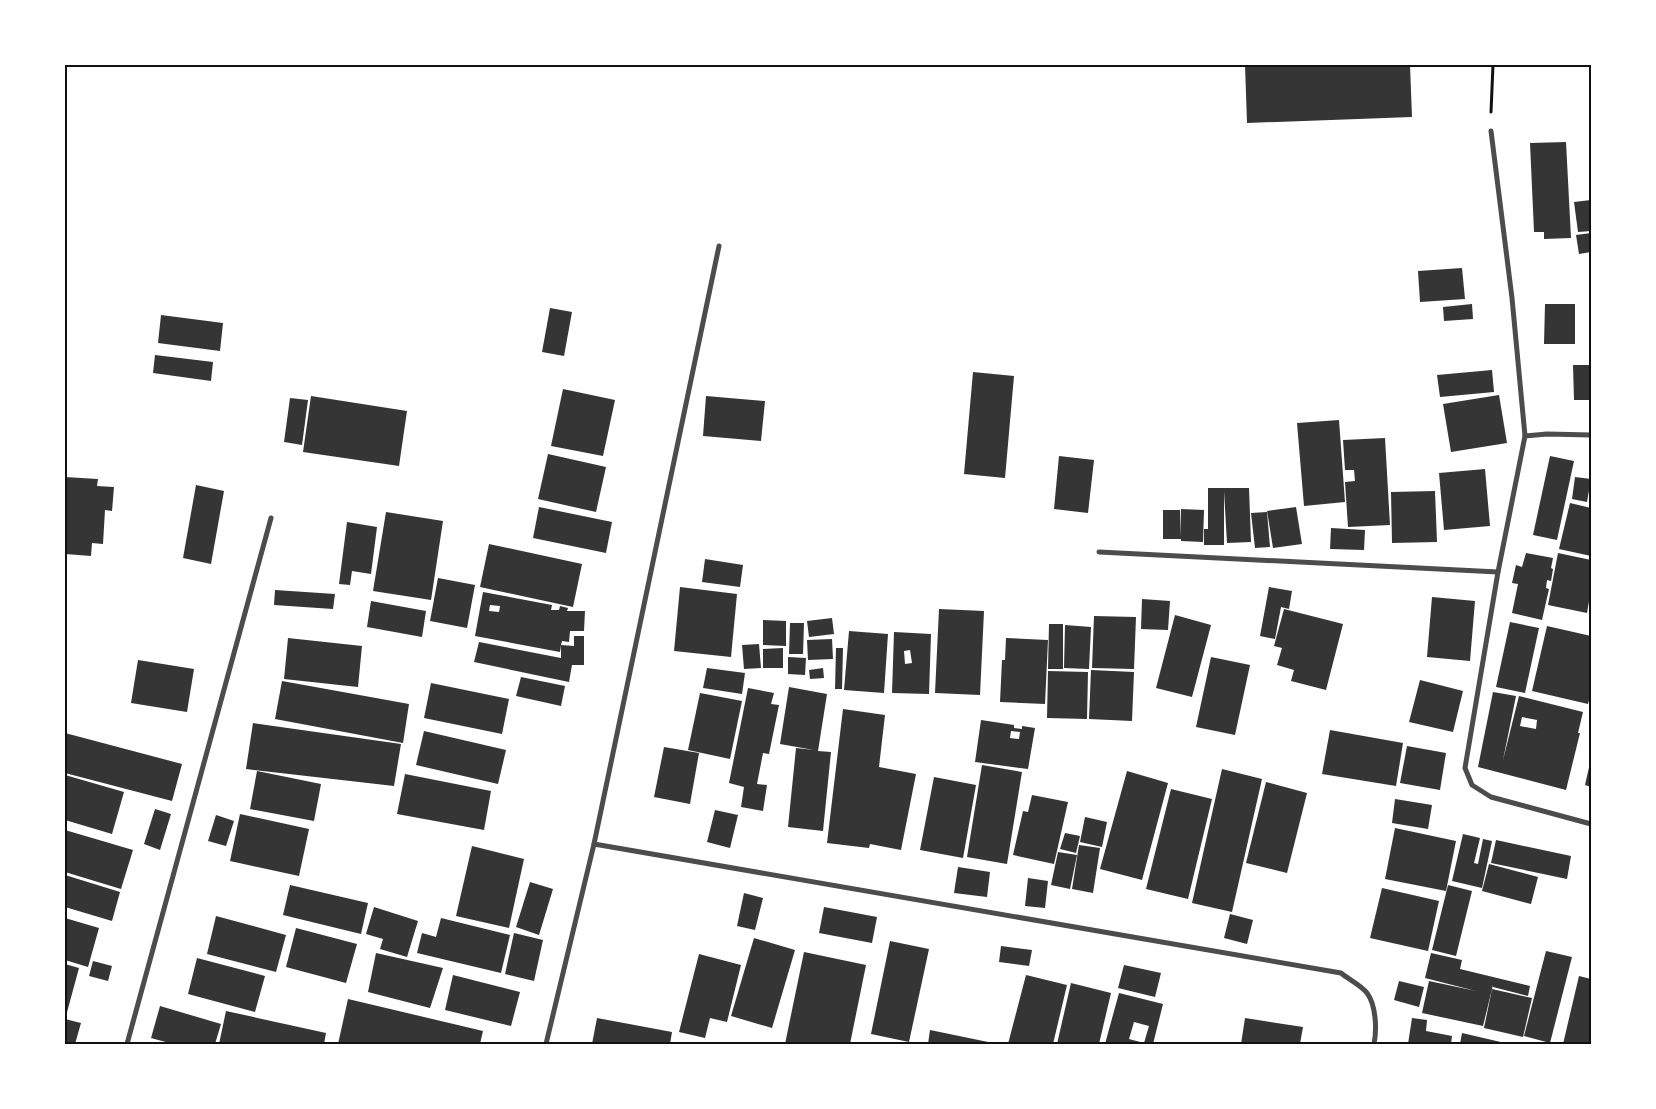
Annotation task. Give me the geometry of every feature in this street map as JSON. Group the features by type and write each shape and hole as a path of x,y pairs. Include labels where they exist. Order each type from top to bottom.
{"street":[{"path":"1491,131 1512,298 1525,436 1498,572 1465,768 1472,785 1491,798 1591,824"},
{"path":"546,1044 594,844 719,246"},
{"path":"1525,436 1547,434 1591,435"},
{"path":"127,1044 270,518"},
{"path":"1099,552 1498,572"},
{"path":"594,844 1341,973 1366,993 1373,1007 1376,1034 1374,1044"}],"path":[{"path":"1491,131 1493,65"}],"building":[{"path":"1245,65 1410,65 1412,117 1247,123"},
{"path":"1566,142 1571,238 1544,239 1544,232 1534,232 1530,143"},
{"path":"1591,200 1591,231 1578,232 1574,202"},
{"path":"1591,233 1591,252 1579,254 1576,235"},
{"path":"1462,268 1465,299 1420,302 1418,271"},
{"path":"1472,304 1473,319 1444,321 1443,307"},
{"path":"1545,304 1575,304 1575,344 1544,344"},
{"path":"550,308 572,312 564,356 542,352"},
{"path":"161,315 223,323 220,351 158,343"},
{"path":"155,355 213,362 211,381 153,373"},
{"path":"1573,365 1591,365 1591,400 1574,400"},
{"path":"1492,370 1494,392 1440,397 1437,375"},
{"path":"973,372 1014,376 1005,478 964,474"},
{"path":"563,389 615,400 603,456 551,446"},
{"path":"1499,395 1507,443 1451,452 1443,404"},
{"path":"311,396 407,411 399,466 303,452"},
{"path":"706,396 765,401 761,441 703,436"},
{"path":"290,398 308,400 302,445 284,442"},
{"path":"1339,420 1345,502 1304,506 1297,423"},
{"path":"1385,438 1390,525 1348,527 1345,482 1355,481 1354,470 1345,470 1343,440"},
{"path":"548,454 606,467 596,512 538,499"},
{"path":"1059,456 1094,460 1088,513 1054,509"},
{"path":"1550,456 1574,461 1557,540 1533,535"},
{"path":"1485,469 1490,526 1444,530 1439,473"},
{"path":"65,477 98,479 97,486 114,487 112,511 105,510 103,544 92,543 91,556 65,554"},
{"path":"1575,477 1591,479 1587,502 1572,499"},
{"path":"196,485 224,491 211,564 183,558"},
{"path":"1208,488 1249,488 1251,542 1227,543 1224,491 1224,545 1204,545 1204,529 1208,529"},
{"path":"1435,491 1437,542 1392,543 1391,492"},
{"path":"1570,503 1591,508 1591,556 1559,549"},
{"path":"539,507 612,522 606,553 533,538"},
{"path":"1296,507 1302,544 1273,548 1267,511"},
{"path":"1181,509 1204,510 1203,542 1163,539 1163,510 1180,510 1181,537"},
{"path":"386,512 443,521 431,600 373,591"},
{"path":"1267,512 1270,547 1255,548 1251,513"},
{"path":"347,522 377,527 371,574 352,571 350,585 339,584"},
{"path":"1331,528 1365,530 1364,550 1330,549"},
{"path":"489,544 582,564 573,607 480,587"},
{"path":"1526,553 1553,558 1551,581 1547,580 1546,588 1549,589 1542,620 1512,613 1518,584 1512,583 1516,565 1522,567"},
{"path":"1558,553 1591,560 1591,590 1587,613 1548,605"},
{"path":"705,559 743,565 740,587 702,582"},
{"path":"438,578 475,585 467,628 430,621"},
{"path":"680,587 737,594 731,657 674,651"},
{"path":"1269,587 1292,591 1289,609 1281,607 1275,639 1260,636"},
{"path":"275,590 335,594 333,609 274,605"},
{"path":"483,592 552,605 551,610 559,610 560,606 568,608 567,611 585,611 584,631 570,631 569,642 562,641 560,652 475,636","holes":["490,605 500,606 499,612 489,611"]},
{"path":"1432,597 1475,601 1470,661 1427,657"},
{"path":"1142,599 1170,601 1168,630 1141,629"},
{"path":"371,601 426,611 422,637 367,627"},
{"path":"939,609 984,611 980,695 935,693"},
{"path":"1284,609 1343,624 1326,690 1291,681 1294,670 1277,665 1282,648 1274,646"},
{"path":"1175,615 1211,625 1192,697 1156,688"},
{"path":"1094,616 1136,617 1134,669 1092,668"},
{"path":"832,618 834,634 809,637 807,621"},
{"path":"763,620 786,621 786,646 763,645"},
{"path":"1510,622 1539,628 1525,693 1496,687"},
{"path":"790,623 804,623 803,654 789,654"},
{"path":"1049,624 1063,624 1063,669 1048,669"},
{"path":"1065,625 1091,627 1089,669 1064,668"},
{"path":"1547,626 1591,636 1591,693 1588,704 1532,691"},
{"path":"849,631 888,634 884,693 844,690"},
{"path":"894,632 931,634 929,694 892,693","holes":["910,650 912,663 905,664 904,651"]},
{"path":"574,636 584,636 584,665 572,665 569,682 474,662 479,642 561,658 561,645 574,646"},
{"path":"288,638 362,646 358,687 284,679"},
{"path":"1006,638 1048,640 1045,704 1000,702 1002,660 1005,660"},
{"path":"832,639 833,659 808,660 807,640"},
{"path":"759,644 761,668 744,669 742,645"},
{"path":"783,648 783,668 763,668 763,649"},
{"path":"836,648 843,648 842,689 835,689"},
{"path":"788,657 806,658 805,675 788,674"},
{"path":"1211,657 1250,665 1235,735 1196,727"},
{"path":"138,660 194,669 187,712 131,703"},
{"path":"707,668 745,673 742,694 703,688"},
{"path":"823,668 824,678 810,679 809,670"},
{"path":"1091,670 1134,672 1132,721 1089,719"},
{"path":"1048,671 1088,672 1087,719 1047,718"},
{"path":"521,677 565,686 561,706 516,696"},
{"path":"1420,680 1463,691 1453,732 1409,722"},
{"path":"282,681 409,704 403,743 275,719"},
{"path":"431,683 509,699 502,734 424,718"},
{"path":"789,687 827,694 818,751 831,752 823,831 788,827 796,748 814,750 780,744"},
{"path":"748,688 774,693 771,704 779,705 769,754 763,753 757,784 767,785 763,811 741,807 744,787 729,783"},
{"path":"1493,692 1516,696 1503,760 1519,696 1583,712 1578,733 1580,733 1566,790 1478,767","holes":["1522,717 1537,720 1536,729 1520,726"]},
{"path":"700,693 742,701 730,759 688,750"},
{"path":"843,709 885,715 879,767 916,774 901,850 870,844 869,848 827,843"},
{"path":"981,720 1014,725 1014,728 1022,729 1022,726 1035,728 1028,769 975,762","holes":["1011,731 1020,732 1019,739 1010,738"]},
{"path":"253,723 401,744 394,786 246,769"},
{"path":"1330,730 1403,743 1396,786 1322,774"},
{"path":"424,731 506,750 498,784 416,765"},
{"path":"65,733 182,764 172,801 65,773"},
{"path":"1407,746 1446,753 1440,790 1400,783"},
{"path":"664,747 699,753 690,804 654,797"},
{"path":"1591,763 1591,787 1585,785"},
{"path":"982,765 1022,772 1007,864 967,857"},
{"path":"1222,769 1262,779 1232,912 1192,903"},
{"path":"257,771 321,784 314,821 250,809"},
{"path":"1127,771 1168,783 1142,880 1100,869"},
{"path":"405,774 491,791 484,830 397,814"},
{"path":"65,775 124,792 112,834 65,820"},
{"path":"934,777 976,785 963,858 920,850"},
{"path":"1266,782 1307,793 1287,873 1246,863"},
{"path":"1171,789 1212,799 1188,899 1146,889"},
{"path":"1032,795 1068,802 1054,864 1013,855 1023,811 1028,812"},
{"path":"1395,799 1432,805 1428,829 1392,823"},
{"path":"155,809 171,814 160,850 144,844"},
{"path":"715,810 738,815 730,848 707,842"},
{"path":"240,814 309,829 299,876 230,861"},
{"path":"216,815 234,821 226,846 208,841"},
{"path":"1085,817 1107,822 1102,847 1080,842"},
{"path":"1395,828 1456,841 1446,891 1385,879"},
{"path":"65,830 133,850 121,889 65,872"},
{"path":"1065,833 1080,836 1076,853 1060,849"},
{"path":"1463,834 1480,838 1474,863 1478,864 1483,839 1492,841 1482,888 1452,881"},
{"path":"1496,840 1571,856 1567,879 1491,863"},
{"path":"1079,845 1100,848 1093,893 1072,889"},
{"path":"472,846 524,859 509,928 456,916"},
{"path":"1058,852 1077,855 1070,889 1051,885"},
{"path":"1489,864 1538,877 1531,904 1482,891"},
{"path":"958,867 990,872 987,897 954,893"},
{"path":"65,875 120,892 112,921 65,907"},
{"path":"1028,878 1048,881 1045,908 1025,906"},
{"path":"530,882 553,889 539,935 516,927"},
{"path":"290,885 368,903 361,934 283,915"},
{"path":"1448,885 1472,891 1456,956 1432,950"},
{"path":"1382,888 1439,901 1428,951 1370,938"},
{"path":"744,893 763,898 755,930 737,926"},
{"path":"374,907 418,921 407,957 380,949 383,939 366,934"},
{"path":"824,907 877,917 872,943 819,933"},
{"path":"1230,914 1253,920 1247,944 1224,938"},
{"path":"216,916 286,935 276,972 207,954"},
{"path":"65,918 99,928 88,967 65,960"},
{"path":"441,918 510,935 501,973 417,953 422,933 436,937"},
{"path":"296,928 357,944 346,983 286,967"},
{"path":"514,933 543,940 534,981 505,974"},
{"path":"754,938 795,950 772,1028 731,1016"},
{"path":"890,941 929,949 909,1042 871,1034"},
{"path":"1001,946 1032,950 1029,966 999,962"},
{"path":"1546,951 1572,957 1550,1043 1524,1036"},
{"path":"804,952 866,965 850,1044 785,1044"},
{"path":"376,953 443,968 430,1008 368,992"},
{"path":"1431,953 1462,960 1460,969 1530,986 1528,996 1493,987 1493,985 1483,1026 1422,1013 1429,981 1476,991 1425,978"},
{"path":"699,954 741,965 727,1022 710,1018 705,1038 679,1032"},
{"path":"197,958 265,976 255,1012 188,994"},
{"path":"93,961 112,966 108,981 89,976"},
{"path":"65,964 79,968 66,1016 65,1016"},
{"path":"1124,965 1161,973 1155,997 1118,988"},
{"path":"453,975 520,992 511,1026 445,1010"},
{"path":"1026,975 1067,985 1053,1044 1008,1044"},
{"path":"1579,976 1591,979 1591,1044 1563,1044"},
{"path":"1399,981 1424,987 1419,1007 1394,1000"},
{"path":"1071,983 1111,993 1099,1044 1057,1044"},
{"path":"1492,989 1532,998 1523,1037 1484,1028"},
{"path":"1119,993 1163,1004 1153,1044 1105,1044","holes":["1134,1022 1149,1026 1144,1043 1129,1039"]},
{"path":"348,999 483,1031 480,1044 338,1044"},
{"path":"160,1006 221,1024 215,1044 173,1044 151,1038"},
{"path":"226,1011 326,1033 324,1044 219,1044"},
{"path":"597,1018 672,1032 670,1044 592,1044"},
{"path":"1245,1018 1303,1027 1300,1044 1241,1044"},
{"path":"1412,1018 1427,1020 1426,1031 1452,1036 1451,1044 1408,1044"},
{"path":"65,1019 81,1023 75,1044 65,1044"},
{"path":"930,1030 993,1043 993,1044 928,1044"},
{"path":"1462,1033 1505,1043 1505,1044 1460,1044"}]}
